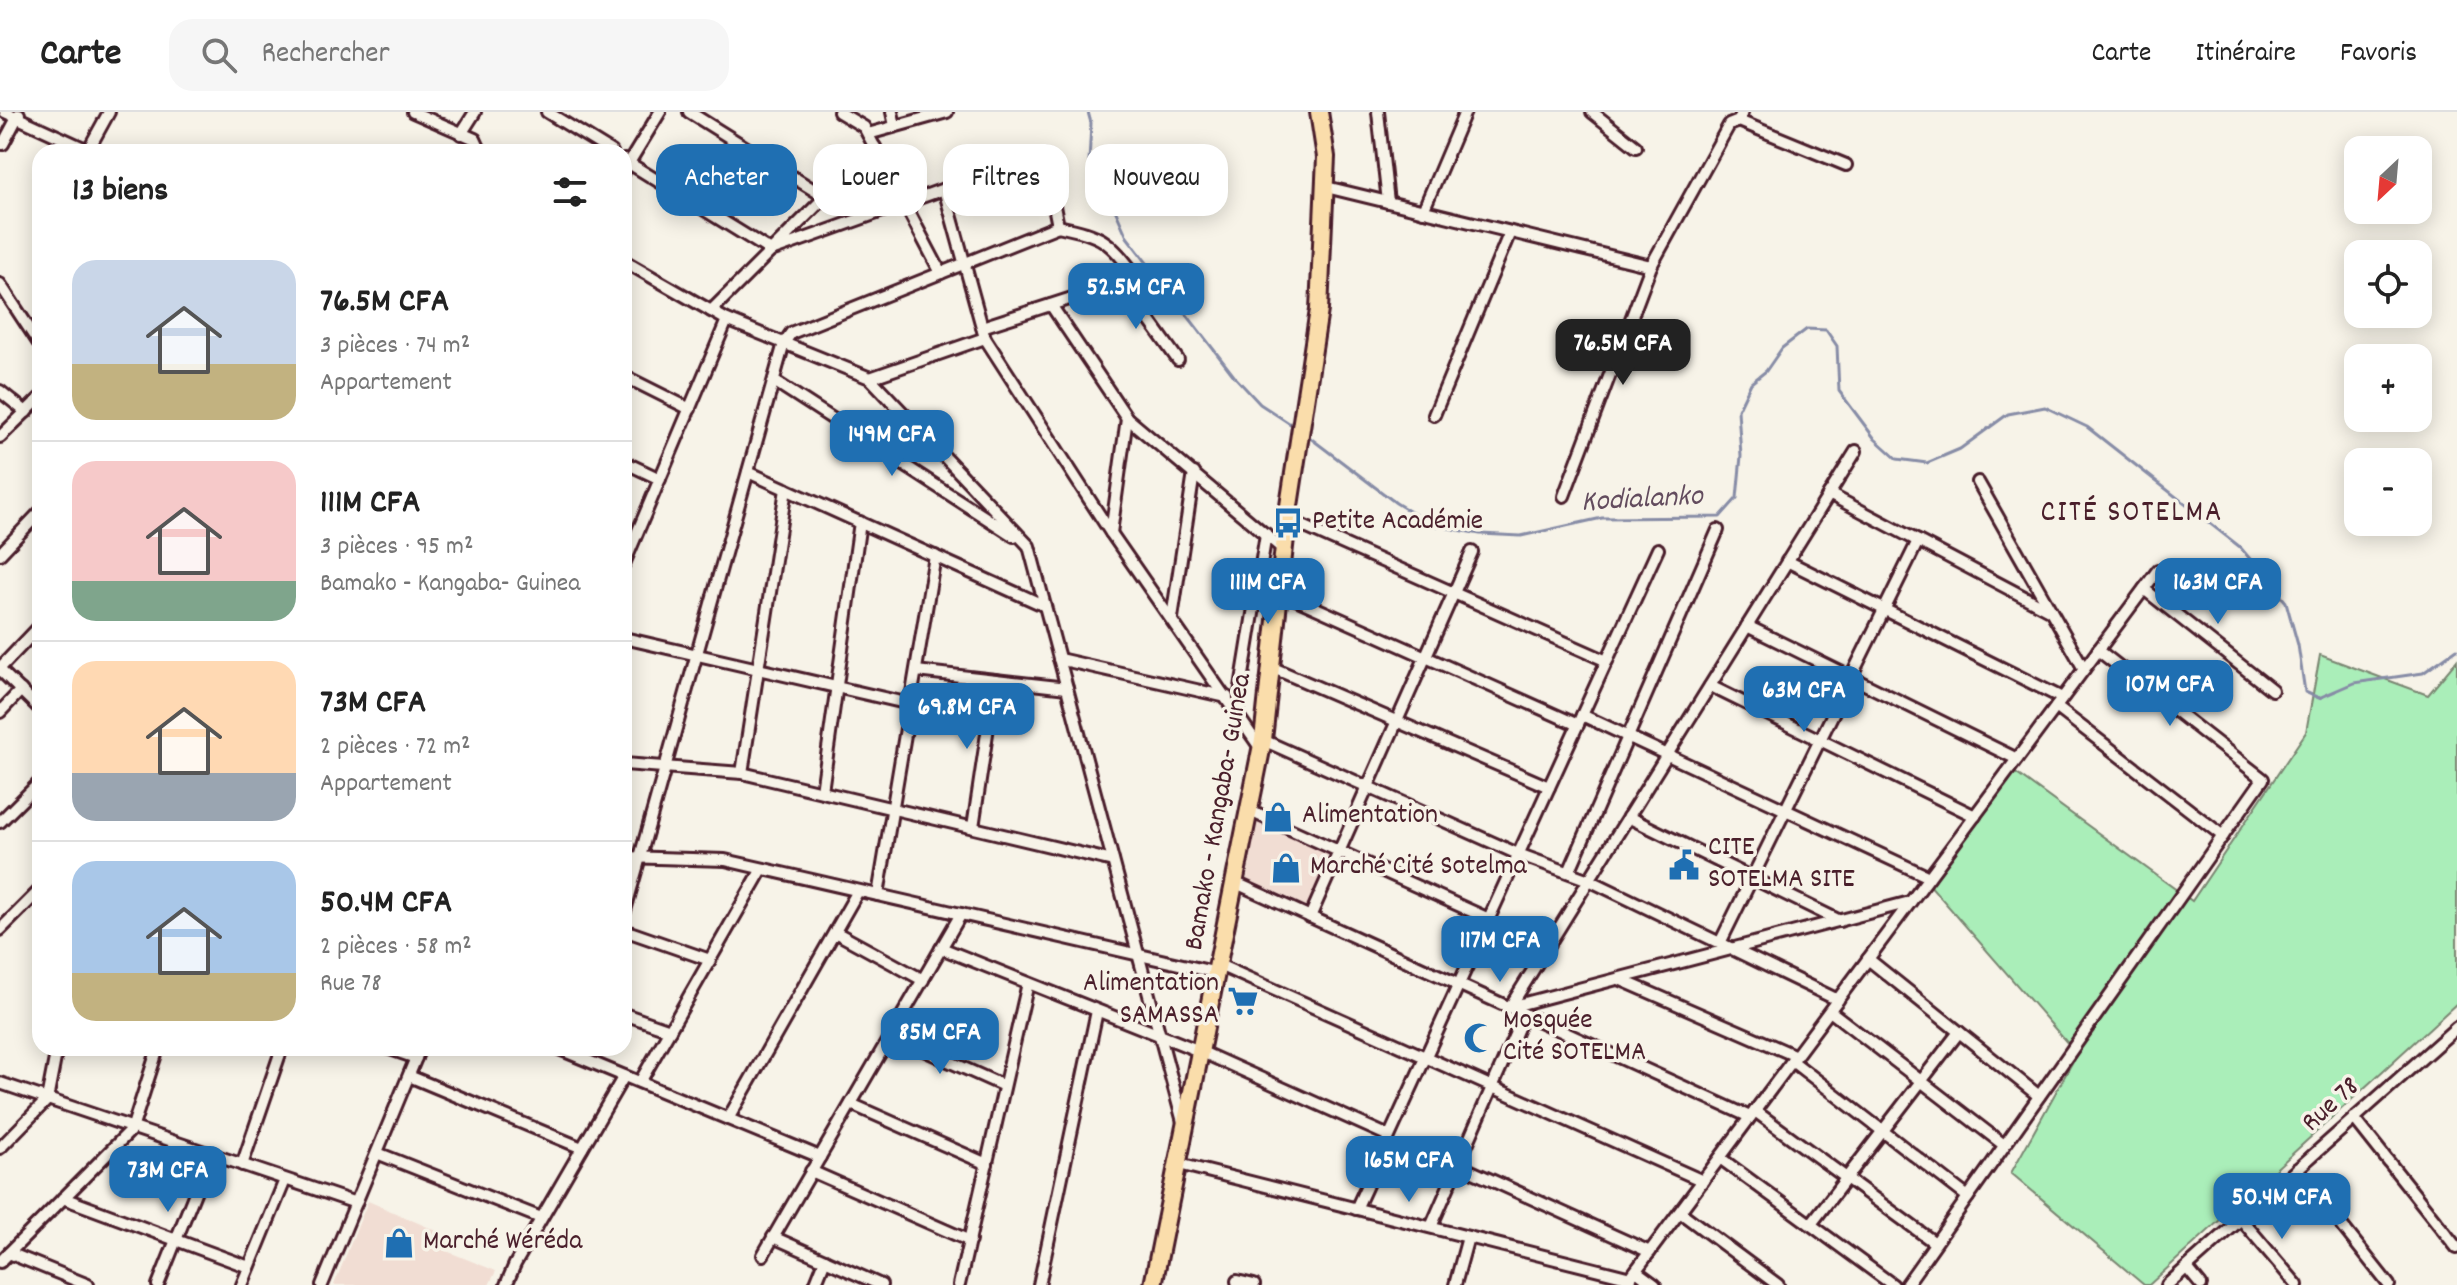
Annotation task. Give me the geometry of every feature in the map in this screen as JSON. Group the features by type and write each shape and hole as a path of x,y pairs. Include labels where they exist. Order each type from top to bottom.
{"main road":[{"name":"Bamako - Kangaba- Guinea","path":"1153,1285 1262,744 1287,519 1319,310 1326,187 1325,143 1319,112"}],"street":[{"path":"5,112 19,115 75,144"},
{"path":"92,144 109,112"},
{"path":"413,112 475,139 477,144"},
{"path":"461,134 475,112"},
{"path":"547,112 599,144"},
{"path":"632,156 660,112"},
{"path":"689,112 813,190"},
{"path":"839,112 864,127 873,144"},
{"path":"892,112 895,126"},
{"path":"868,134 947,112"},
{"path":"1378,112 1388,202"},
{"path":"1423,211 1463,112"},
{"path":"1592,112 1636,147"},
{"path":"3,144 19,115"},
{"path":"1564,496 1651,266 1729,125 1741,116 1846,165"},
{"path":"632,169 771,251"},
{"path":"1326,187 1651,266"},
{"path":"711,311 813,209"},
{"path":"771,251 868,216"},
{"path":"911,216 941,273"},
{"path":"952,216 984,332 1111,533 1262,744 1518,854 1589,880 1838,1000"},
{"path":"1056,216 1058,226"},
{"path":"632,886 784,343 791,333 1058,226 1090,233 1112,245 1137,277 1051,305 870,378"},
{"path":"1434,415 1510,232"},
{"path":"632,266 727,320 870,378 1029,546 1186,1132"},
{"path":"1122,282 1178,360"},
{"path":"0,284 32,333"},
{"path":"1051,305 1127,418 1284,550"},
{"path":"632,545 727,320"},
{"path":"632,380 690,409"},
{"path":"774,381 1029,546"},
{"path":"0,391 26,412"},
{"path":"0,437 32,406"},
{"path":"1111,533 1127,418"},
{"path":"1510,1007 1856,451"},
{"path":"632,466 660,479"},
{"path":"748,472 1045,606"},
{"path":"1172,618 1194,473"},
{"path":"1978,482 2084,669"},
{"path":"742,773 786,489"},
{"path":"1829,494 2051,611"},
{"path":"1287,519 1607,661"},
{"path":"0,554 32,520"},
{"path":"822,791 860,522"},
{"path":"1569,872 1718,530"},
{"path":"1237,712 1266,534"},
{"path":"1720,943 1918,541"},
{"path":"1356,1209 1658,549"},
{"path":"1310,917 1472,552"},
{"path":"878,895 935,556"},
{"path":"1787,561 1885,609 2059,703 2223,836"},
{"path":"1631,1278 2158,570"},
{"path":"2144,589 2272,690"},
{"path":"1280,592 1426,657 1580,720 1628,736 1929,877"},
{"path":"1747,626 2017,759"},
{"path":"32,635 0,669 32,701"},
{"path":"632,640 910,704"},
{"path":"1906,1285 2263,779 2098,650"},
{"path":"1059,659 1227,697"},
{"path":"1271,667 1549,787"},
{"path":"916,671 1067,688"},
{"path":"973,827 995,680"},
{"path":"1710,686 1975,816"},
{"path":"0,712 21,690"},
{"path":"632,765 742,773 1113,861"},
{"path":"0,822 32,790"},
{"path":"1250,811 1489,919"},
{"path":"1628,817 1840,921"},
{"path":"632,857 725,860 1138,955 1218,969 1703,1181"},
{"path":"640,1082 762,869"},
{"path":"1236,883 1753,1114 1935,1243"},
{"path":"728,1119 858,891"},
{"path":"0,930 32,898"},
{"path":"1510,1007 1910,902"},
{"path":"763,1255 961,914"},
{"path":"835,932 923,980"},
{"path":"632,933 710,960"},
{"path":"941,948 1202,1052 1389,1136"},
{"path":"1868,959 2039,1096"},
{"path":"1619,979 1794,1059 1968,1197"},
{"path":"959,1285 1028,983"},
{"path":"1039,1285 1097,1011"},
{"path":"1830,1011 2004,1145"},
{"path":"1431,1227 1524,1014"},
{"path":"632,1017 670,1030"},
{"name":"Rue 78","path":"2167,1285 2457,1027"},
{"path":"1811,1224 1959,1032"},
{"path":"890,1035 1004,1086"},
{"path":"0,1148 47,1100 55,1056"},
{"path":"0,1262 132,1129 155,1056"},
{"path":"242,1165 279,1056"},
{"path":"322,1285 417,1056"},
{"path":"589,1056 624,1076 820,1157"},
{"path":"409,1076 582,1148"},
{"path":"506,1285 541,1218 624,1076"},
{"path":"0,1083 356,1203"},
{"path":"851,1104 987,1164"},
{"path":"2354,1118 2457,1248"},
{"path":"377,1153 541,1218"},
{"path":"158,1285 210,1155"},
{"path":"1720,1158 1893,1285"},
{"path":"1179,1164 1655,1285"},
{"path":"1458,1165 1650,1252"},
{"path":"2297,1169 2389,1285"},
{"path":"811,1171 970,1241"},
{"path":"242,1285 285,1180"},
{"path":"63,1198 249,1267"},
{"path":"1680,1212 1778,1285"},
{"path":"2241,1219 2297,1285"},
{"path":"773,1237 881,1285"},
{"path":"1455,1285 1468,1237"},
{"path":"9,1253 88,1285"},
{"path":"815,1285 825,1260"},
{"path":"2187,1268 2201,1285"},
{"path":"1238,1285 1237,1281 1254,1285"}],"shaded area":[{"name":"Marché Cité Sotelma","path":"1257,819 1329,852 1306,910 1246,883"},
{"name":"Marché Wéréda","path":"368,1201 448,1236 444,1250 496,1271 489,1285 334,1285"}],"green space":[{"path":"2320,655 2428,695 2457,660 2457,1003 2149,1285 2144,1285 2011,1173 2077,1054 1928,883 2014,772 2192,901 2306,732"}],"waterway":[{"name":"Kodialanko","path":"1088,112 1091,123 1089,162 1105,187 1127,237 1234,376 1260,404 1295,427"},
{"name":"Kodialanko","path":"1305,434 1396,503 1432,525 1480,534 1521,536 1602,518 1720,517 1737,498 1741,456 1738,410 1751,383 1766,371 1782,348 1807,329 1826,330 1837,346 1839,391 1875,439 1897,459 1927,463 1960,449 2008,414 2045,407 2087,427 2240,547 2286,602 2298,645 2305,692 2319,698 2354,683 2423,673 2457,649"}],"place":[{"name":"Petite Académie","path":"1288,523"},
{"name":"Alimentation","path":"1278,817"},
{"name":"CITE SOTELMA SITE","path":"1684,865"},
{"name":"Marché Cité Sotelma","path":"1286,868"},
{"name":"Alimentation SAMASSA","path":"1243,1001"},
{"name":"Mosquée Cité SOTELMA","path":"1479,1038"},
{"name":"Marché Wéréda","path":"399,1243"}],"district":[{"name":"CITÉ SOTELMA","path":"2132,514"}]}
